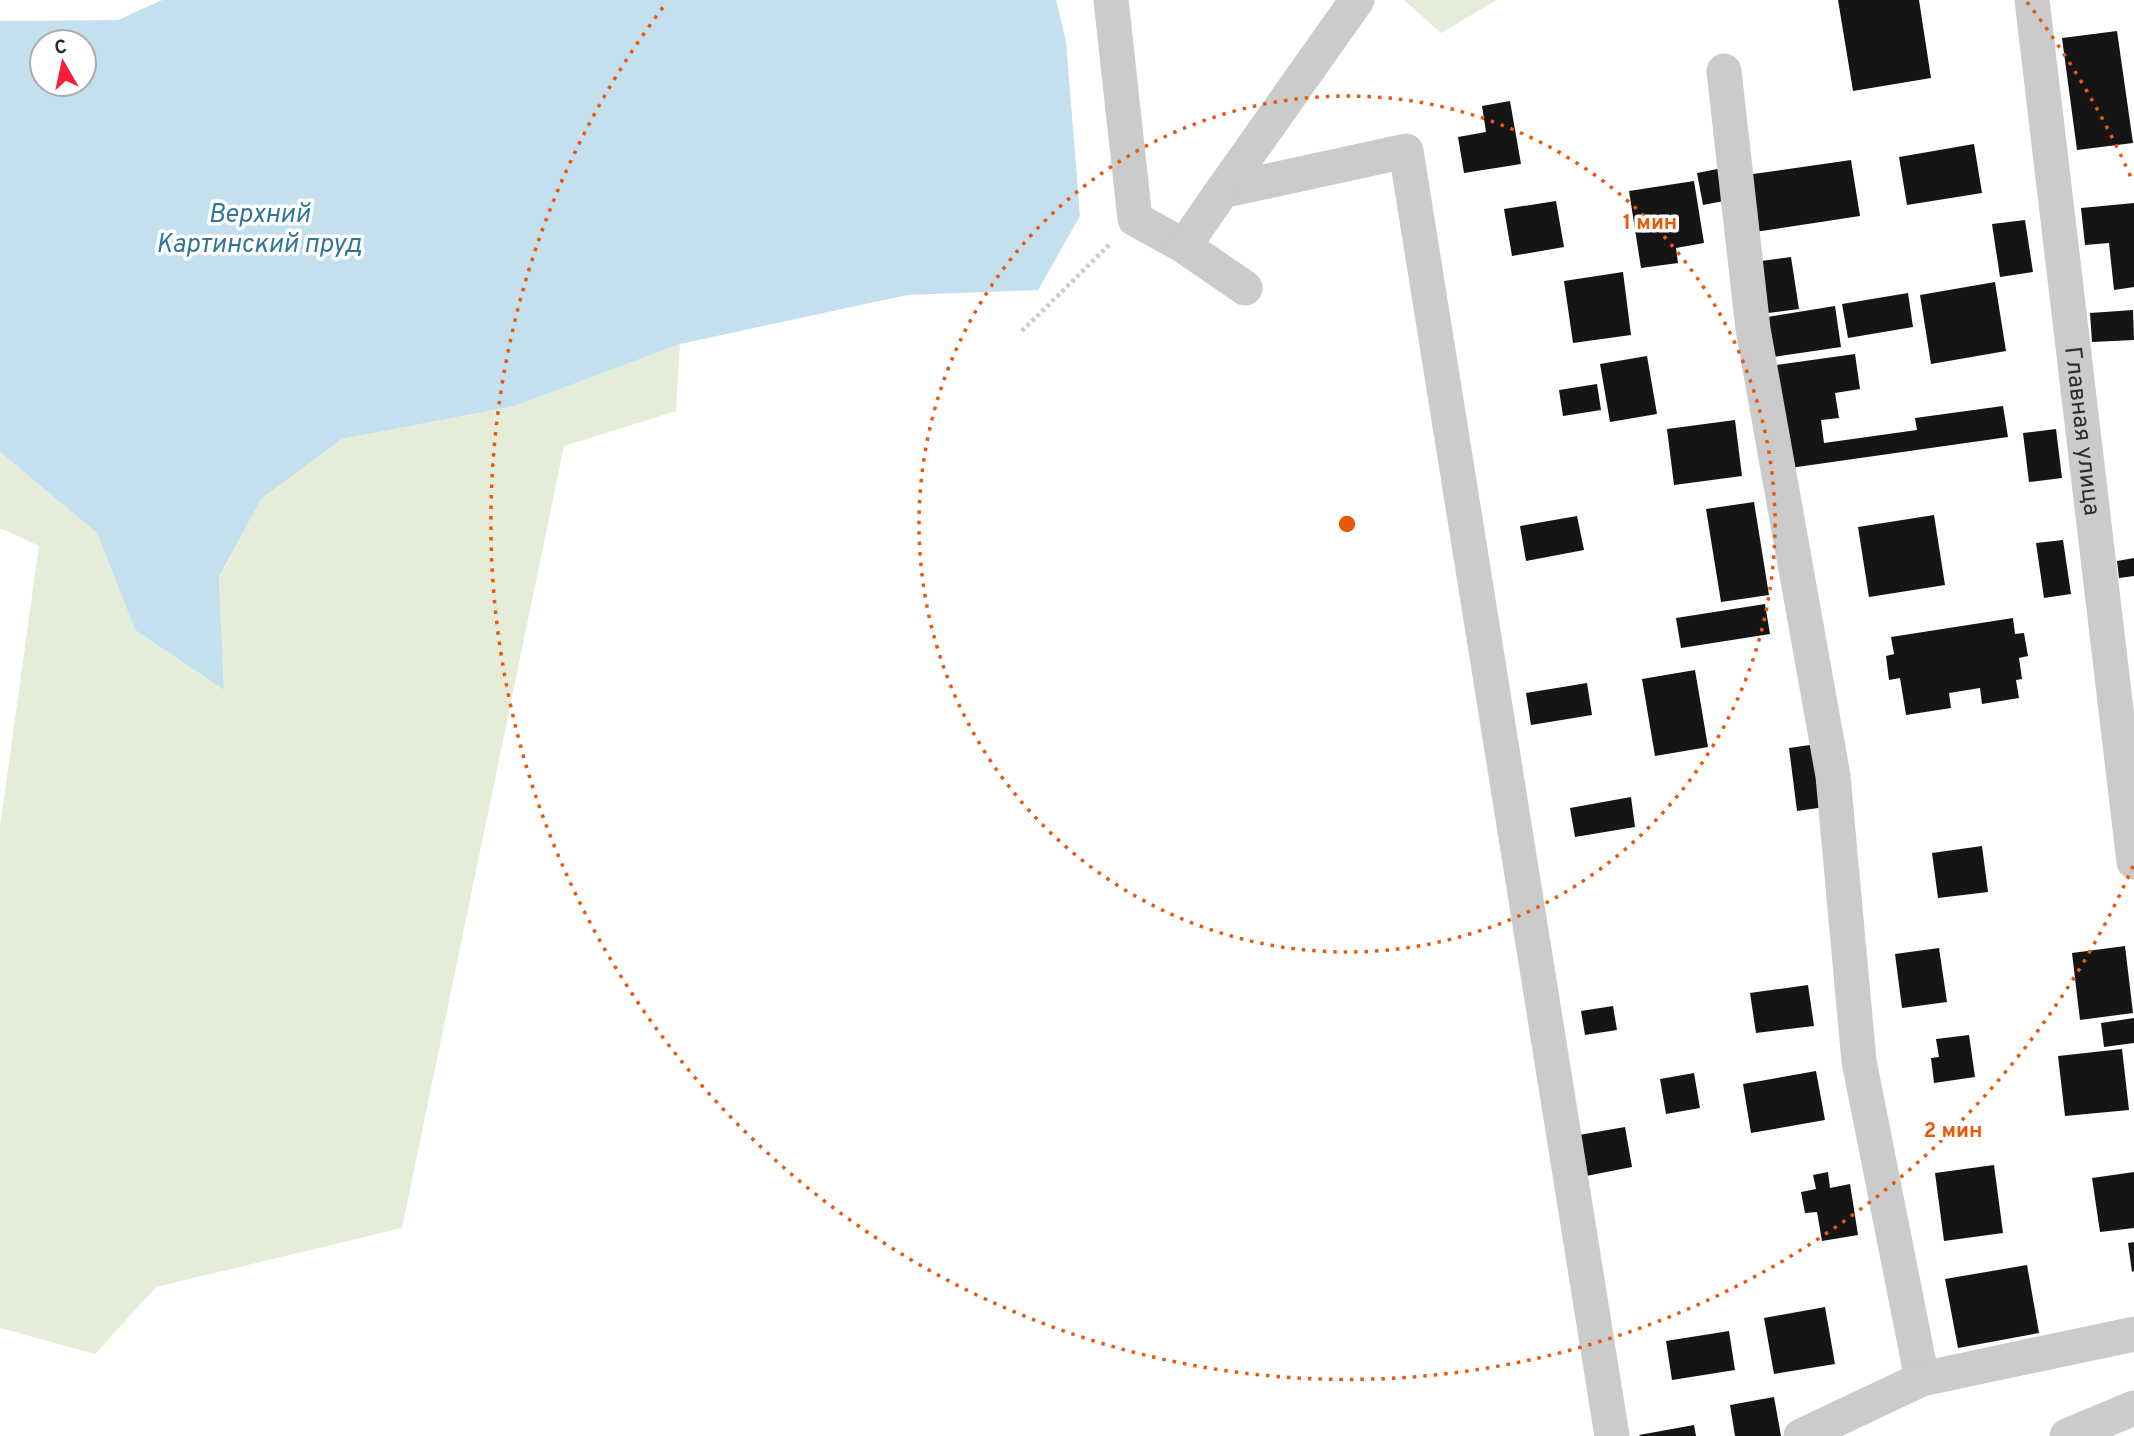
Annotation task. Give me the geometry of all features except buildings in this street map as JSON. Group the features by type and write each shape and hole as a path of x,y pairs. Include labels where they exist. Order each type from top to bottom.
{"street":[{"path":"1111,0 1135,219 1184,246 1245,288"},
{"path":"1184,246 1357,0"},
{"name":"Главная улица","path":"2032,0 2134,862"},
{"path":"1724,71 1753,328 1833,776 1859,1061 1922,1379"},
{"path":"1222,191 1406,150 1612,1436"},
{"path":"1801,1436 1922,1379 2134,1334"},
{"path":"2067,1436 2134,1408"}],"path":[{"path":"1022,331 1135,219"}],"green space":[{"path":"1404,0 1497,0 1441,33"},
{"path":"680,344 676,411 564,446 402,1228 156,1287 95,1354 0,1328 0,827 39,546 0,528 0,452 97,533 135,630 224,690 219,578 262,498 342,439 515,406"}],"water":[{"name":"Верхний Картинский пруд","path":"162,0 1056,0 1066,41 1080,216 1038,290 907,295 680,344 515,406 342,439 262,498 219,577 224,690 135,630 97,533 0,452 0,21 118,20"}]}
